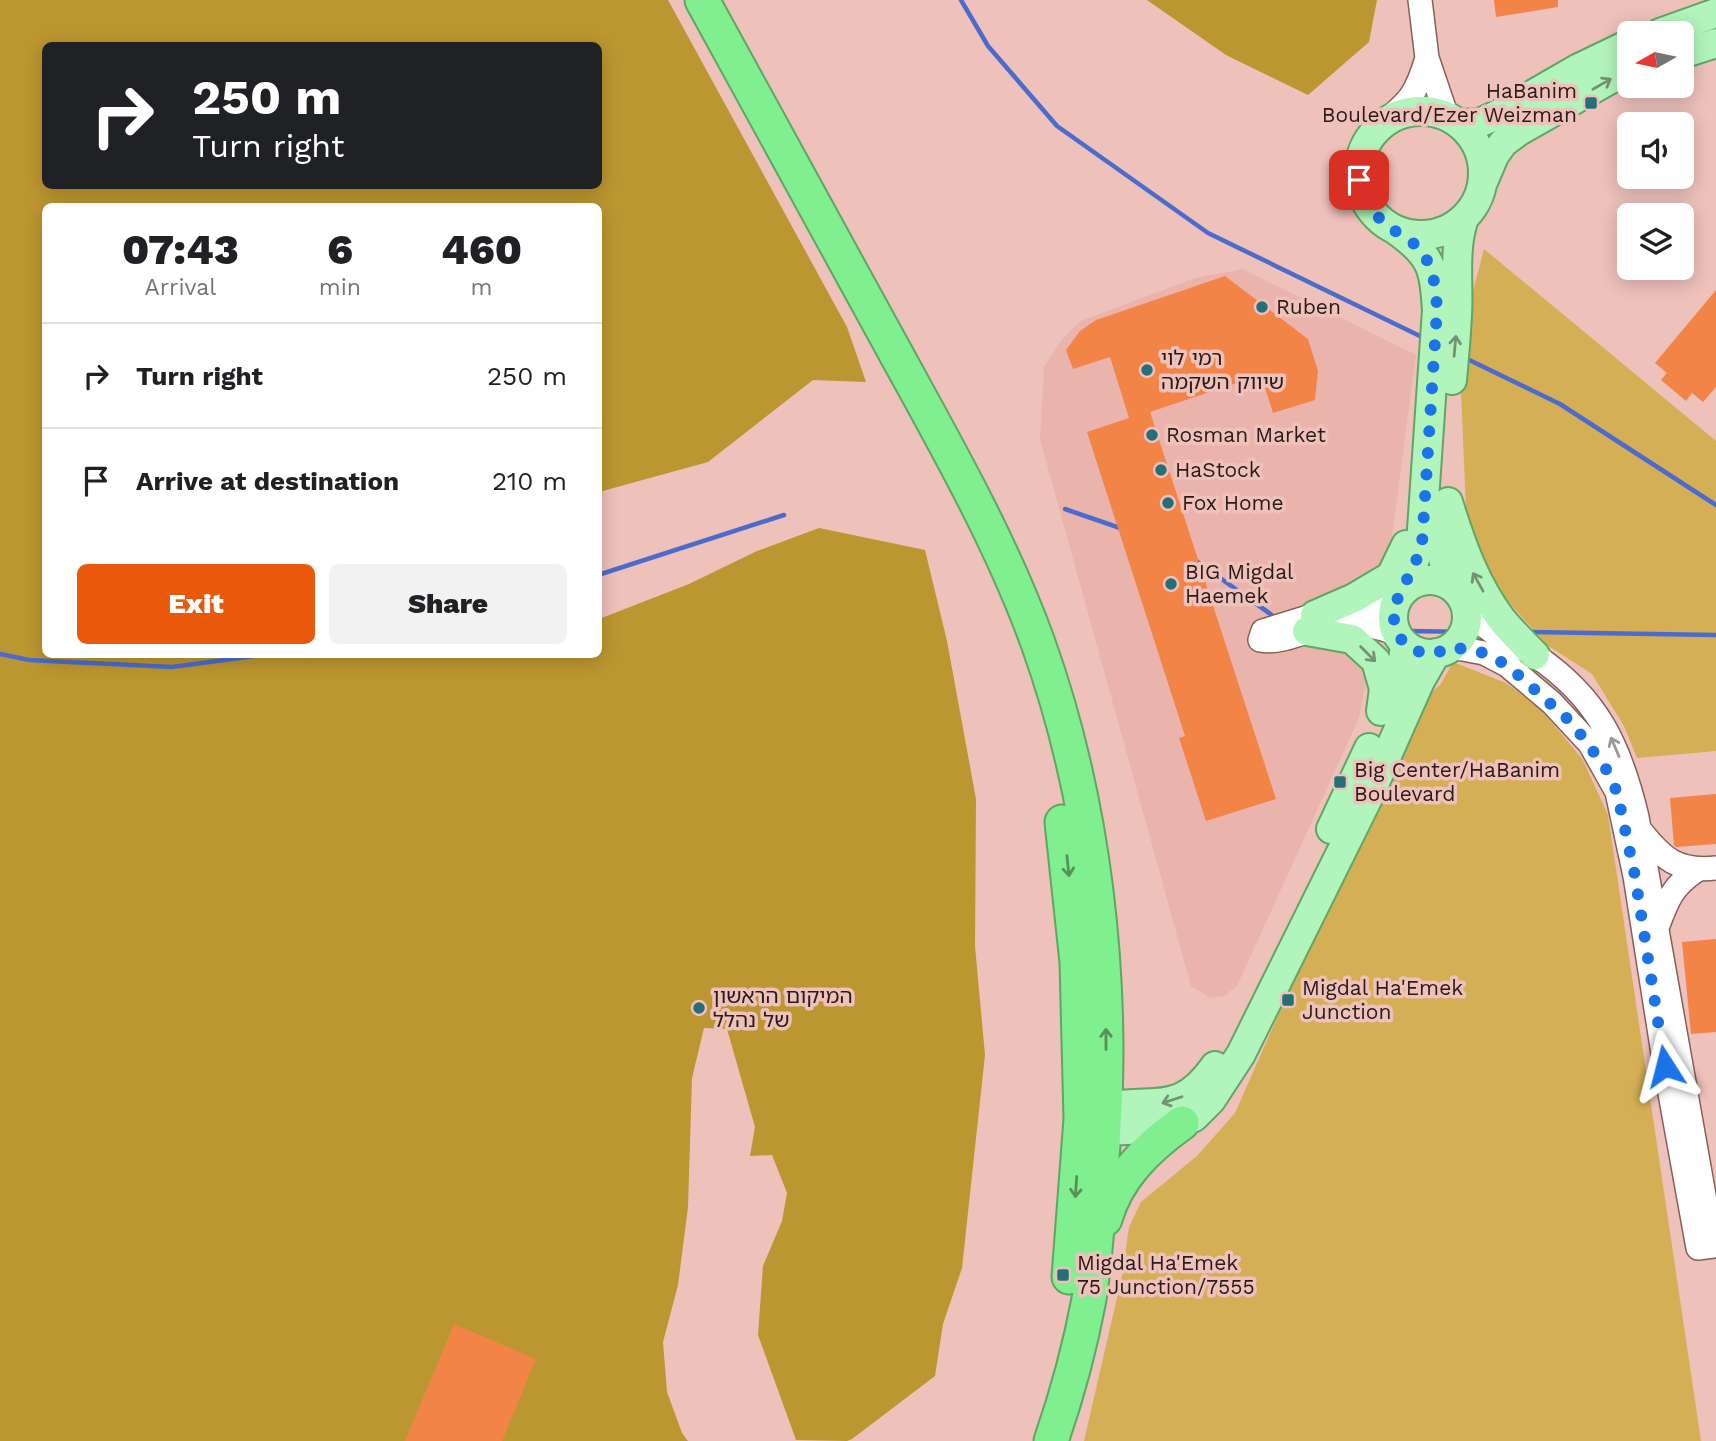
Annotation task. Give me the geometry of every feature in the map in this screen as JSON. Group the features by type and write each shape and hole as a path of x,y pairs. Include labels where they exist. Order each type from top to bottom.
{"highway":[{"path":"702,0 972,492 1010,601 1034,683 1064,834 1096,1119 1093,1262 1088,1300 1051,1441"},
{"path":"1039,1441 1059,1358 1096,1119"},
{"path":"1093,1262 1117,1188 1153,1144 1182,1123"}],"main road":[{"path":"1694,21 1716,13"},
{"path":"1694,50 1716,43"},
{"path":"1448,584 1434,491 1437,310 1435,281 1421,249 1371,210 1363,196 1359,180 1360,161 1379,127 1395,117 1428,111 1453,121 1479,123 1617,50"},
{"path":"1389,226 1408,234 1422,236 1450,228 1464,218 1474,204 1494,156 1503,143 1519,131 1617,75"},
{"path":"1453,121 1471,137 1479,153 1483,170 1481,188"},
{"path":"1096,1119 1174,1101 1203,1083 1219,1061 1401,678 1401,639 1393,617 1422,544 1434,491 1457,316 1456,252 1464,218"},
{"path":"1311,623 1391,576 1434,491"},
{"path":"1434,491 1459,538 1476,580 1502,620 1535,655"},
{"path":"1096,1119 1171,1128 1194,1117 1211,1101 1241,1054 1368,798 1420,681 1444,650 1465,629 1467,613 1459,594 1448,584 1437,580 1424,580 1413,583 1400,595"},
{"path":"1311,623 1352,639 1376,661 1384,689 1380,722"},
{"path":"1401,639 1417,652 1444,650"}],"street":[{"path":"1420,0 1427,58 1453,121"},
{"path":"1379,127 1411,100 1427,58"},
{"path":"1311,623 1367,611 1400,595"},
{"path":"1444,650 1484,653 1507,665 1552,703 1590,744 1617,792 1635,876 1665,1066 1705,1247 1657,928 1626,772 1609,732 1582,695 1535,655 1503,639 1467,613"},
{"path":"1311,623 1386,627 1401,639"},
{"path":"1639,828 1670,862 1707,869"},
{"path":"1657,928 1667,900 1681,881 1707,869"}],"shaded area":[{"path":"0,0 668,0 847,327 866,382 813,380 708,462 602,491 602,203 42,203 42,658 602,658 602,618 689,584 757,551 819,528 925,550 947,641 976,799 975,946 985,1055 962,1268 943,1324 935,1376 852,1439 796,1440 758,1335 763,1266 782,1221 787,1193 772,1155 750,1156 755,1127 727,1029 704,1028 692,1078 688,1207 678,1285 663,1342 667,1392 682,1433 688,1441 0,1441"},
{"path":"1147,0 1377,0 1369,42 1308,95 1226,55"},
{"path":"1484,249 1716,441 1716,751 1637,758 1624,726 1592,674 1547,645 1507,600 1467,534 1461,390 1472,295"},
{"path":"1243,269 1416,355 1386,582 1359,718 1237,986 1224,996 1211,998 1191,986 1040,439 1044,367 1063,338 1081,321 1195,278"},
{"path":"1453,662 1506,683 1540,708 1583,760 1608,815 1701,1441 1084,1441 1122,1276 1129,1227 1141,1202 1197,1156 1235,1113 1402,735 1427,696 1441,684"}],"building":[{"path":"1494,0 1558,0 1558,7 1496,17"},
{"name":"BIG Migdal Haemek","path":"1225,276 1308,339 1318,371 1315,400 1273,413 1261,375 1150,412 1276,799 1206,821 1179,738 1185,736 1087,432 1129,418 1110,357 1073,369 1066,350 1080,331 1096,320"},
{"path":"1716,290 1716,387 1703,402 1692,393 1686,401 1661,380 1667,373 1655,363"},
{"path":"1716,794 1716,844 1676,847 1670,798"},
{"path":"1716,939 1716,1032 1691,1034 1682,942"},
{"path":"454,1324 536,1359 502,1441 405,1441"}],"waterway":[{"path":"961,0 988,46 1057,126 1208,233 1424,338"},
{"path":"1463,357 1560,404 1716,505"},
{"path":"1065,509 1123,529"},
{"path":"602,574 784,515"},
{"path":"1195,560 1276,618"},
{"path":"1404,631 1479,632"},
{"path":"1530,632 1716,635"},
{"path":"0,654 29,660 172,667 239,658"}],"place":[{"name":"HaBanim Boulevard/Ezer Weizman","path":"1591,103"},
{"name":"Ruben","path":"1262,307"},
{"name":"רמי לוי שיווק השקמה","path":"1147,370"},
{"name":"Rosman Market","path":"1152,435"},
{"name":"HaStock","path":"1161,470"},
{"name":"Fox Home","path":"1168,503"},
{"name":"BIG Migdal Haemek","path":"1171,584"},
{"name":"Big Center/HaBanim Boulevard","path":"1340,782"},
{"name":"Migdal Ha'Emek Junction","path":"1288,1000"},
{"name":"המיקום הראשון של נהלל","path":"699,1008"},
{"name":"Migdal Ha'Emek 75 Junction/7555","path":"1063,1275"}],"route":[{"path":"1359,180 1363,196 1371,210 1382,222 1421,249 1435,281 1437,310 1422,544 1394,606 1393,617 1397,635 1417,652 1432,654 1452,647 1484,653 1507,665 1572,723 1605,767 1622,808 1665,1066"}]}
